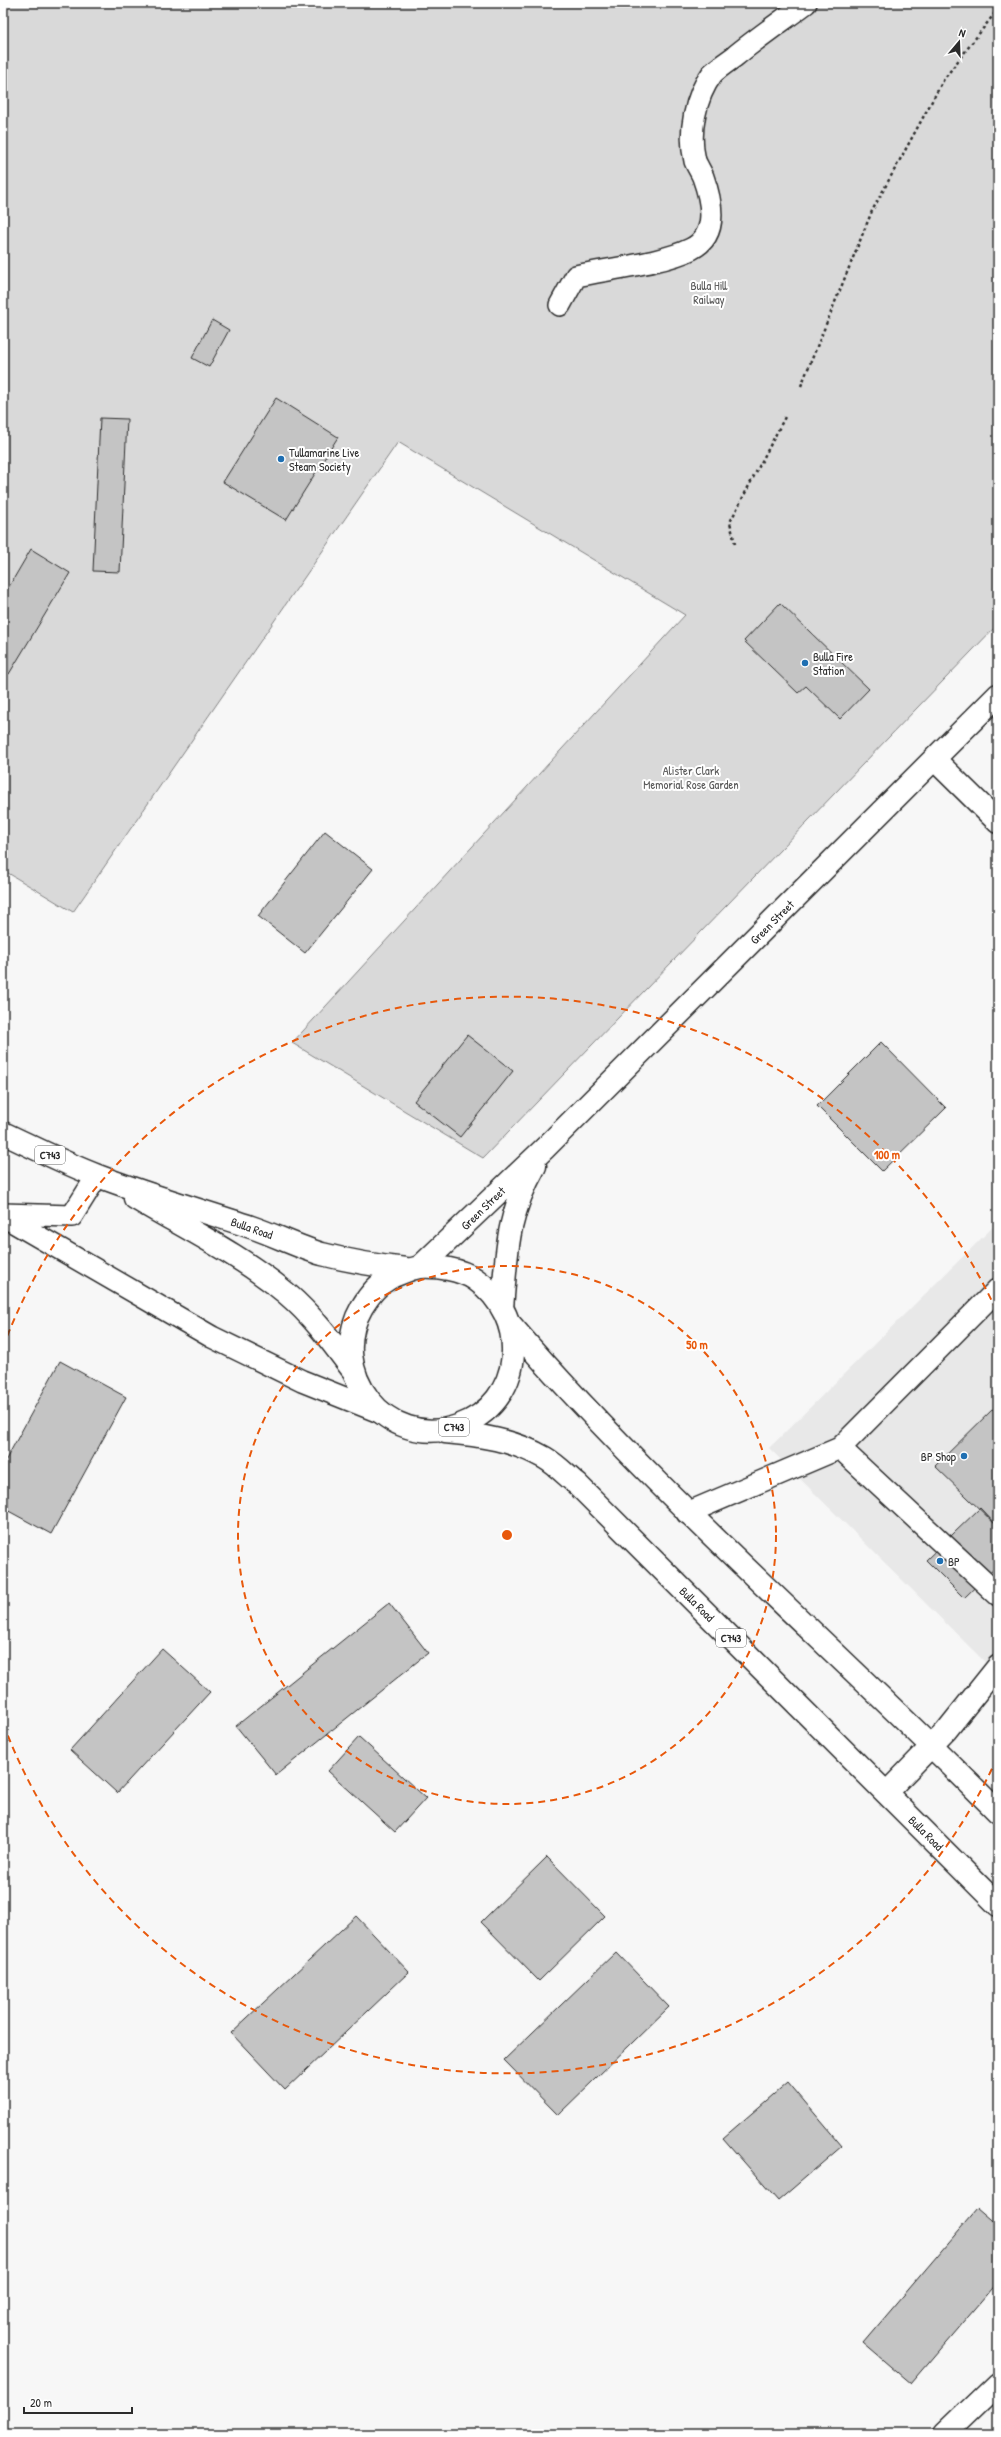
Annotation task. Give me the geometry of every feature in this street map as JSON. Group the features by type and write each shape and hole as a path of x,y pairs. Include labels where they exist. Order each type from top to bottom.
{"main road":[{"name":"Green Street","path":"415,1268 545,1148 935,760 998,695"},
{"path":"935,760 998,822"},
{"name":"Bulla Road","path":"3,1134 97,1176 266,1232 319,1253 355,1262 415,1268"},
{"name":"Green Street","path":"506,1316 508,1238 513,1212 524,1185 545,1148"},
{"name":"Bulla Road","path":"97,1176 232,1255 286,1293 323,1330 352,1369"},
{"name":"C743","path":"506,1316 514,1345 511,1371 500,1395 481,1414 464,1423 431,1430 405,1426 382,1413 364,1394 352,1369 350,1344 355,1319 368,1297 386,1280 415,1268 448,1268 473,1278 494,1296 506,1316 599,1423 687,1513 932,1746 998,1812"},
{"name":"Bulla Road","path":"431,1430 485,1435 520,1446 546,1458 578,1485 998,1905"},
{"path":"945,2434 998,2383"}],"lane":[{"path":"560,305 576,276 669,256 690,249 704,240 711,226 711,213 703,178 695,161 692,138 693,122 700,99 713,74 806,3"},
{"path":"3,1215 72,1216 97,1176"},
{"path":"3,1215 212,1337 302,1381 382,1413"},
{"path":"687,1513 840,1448 998,1289"},
{"path":"840,1448 998,1595"},
{"path":"886,1793 932,1746 998,1666"}],"path":[{"path":"801,386 872,211 944,79 998,9"},
{"path":"734,544 730,522 786,415"}],"shaded area":[{"name":"BP","path":"998,1222 998,1673 997,1674 769,1448"}],"green space":[{"name":"Bulla Hill Railway","path":"3,3 998,3 998,624 483,1158 292,1043 685,615 398,442 73,912 3,870"}],"building":[{"path":"212,320 229,330 209,367 192,358"},
{"name":"Tullamarine Live Steam Society","path":"276,398 338,437 286,520 223,482"},
{"path":"100,418 127,419 120,572 93,571"},
{"path":"31,549 70,573 9,674 3,671 3,588 7,590"},
{"name":"Bulla Fire Station","path":"780,603 869,689 840,719 806,686 798,693 744,641"},
{"path":"325,831 373,869 305,953 258,916"},
{"path":"467,1035 513,1071 460,1137 414,1101"},
{"path":"881,1042 946,1108 882,1171 817,1106"},
{"path":"60,1361 126,1397 51,1534 3,1508 3,1465"},
{"path":"998,1404 998,1527 935,1466"},
{"path":"980,1508 998,1527 998,1565 964,1598 926,1560"},
{"path":"389,1603 428,1653 276,1775 236,1726"},
{"path":"162,1649 210,1692 117,1793 70,1750"},
{"path":"359,1737 426,1798 395,1832 328,1771"},
{"path":"547,1857 605,1916 539,1981 481,1922"},
{"path":"356,1916 409,1972 285,2090 231,2033"},
{"path":"616,1952 669,2007 558,2115 504,2060"},
{"path":"788,2082 842,2146 778,2201 723,2138"},
{"path":"977,2209 998,2227 998,2282 911,2384 863,2343"}],"place":[{"name":"Tullamarine Live Steam Society","path":"281,459"},
{"name":"Bulla Fire Station","path":"805,663"},
{"name":"BP Shop","path":"964,1456"},
{"name":"BP","path":"940,1561"}],"park label":[{"name":"Alister Clark Memorial Rose Garden","path":"691,777"}]}
